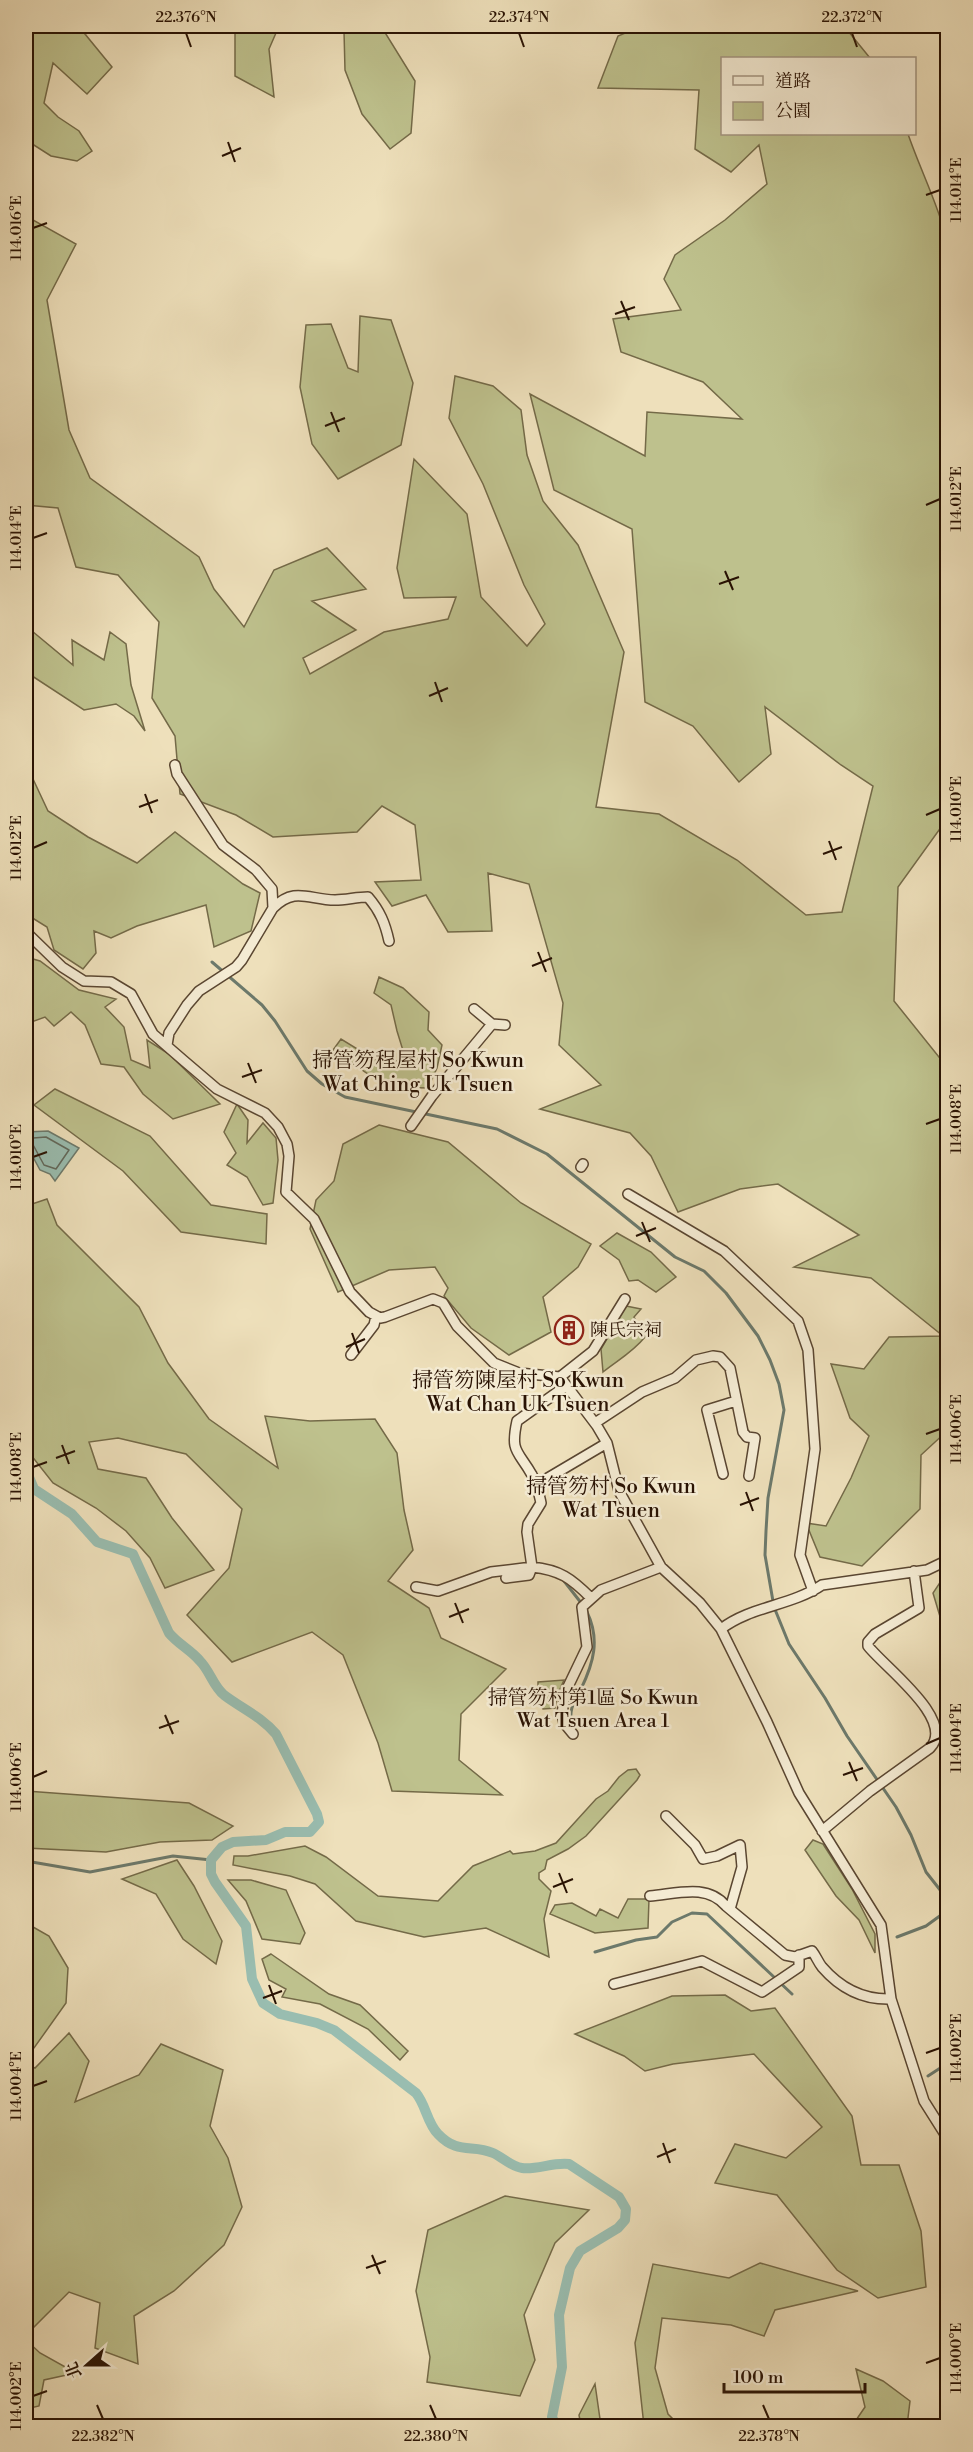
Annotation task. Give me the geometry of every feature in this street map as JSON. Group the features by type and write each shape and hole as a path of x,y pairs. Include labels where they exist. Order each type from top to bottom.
{"street":[{"path":"175,765 177,774 223,845 256,870 272,889 273,908"},
{"path":"167,1045 169,1033 187,1005 199,991 236,967 273,908 281,900 297,895 335,900 368,897 381,915 389,941"},
{"path":"26,932 62,967 84,981 111,982 131,994 153,1034 217,1089 265,1113 278,1127 287,1144 289,1156 286,1192 314,1219 350,1292 376,1316 384,1317 438,1299 464,1335 494,1363 519,1373 560,1377 593,1351 625,1299"},
{"path":"474,1009 492,1024 505,1025"},
{"path":"413,1124 492,1024"},
{"path":"628,1194 724,1251 798,1321 808,1350 815,1449 800,1555 813,1591"},
{"path":"351,1354 374,1325 376,1316"},
{"path":"595,1422 642,1392 675,1378 696,1360 713,1356 720,1357 730,1368 742,1432 747,1437 755,1438 749,1476"},
{"path":"560,1377 595,1422 607,1443 619,1491 661,1567 700,1603 721,1629 768,1722 799,1793 881,1926 891,2000 924,2101 948,2139"},
{"path":"531,1571 528,1524 540,1507 537,1485 514,1445 517,1421 566,1386"},
{"path":"723,1474 707,1410 736,1401"},
{"path":"537,1485 607,1443"},
{"path":"721,1629 735,1618 793,1599 822,1585 927,1570 948,1560"},
{"path":"586,1603 601,1590 661,1567"},
{"path":"506,1578 531,1571"},
{"path":"822,1831 872,1790 930,1748 936,1740 937,1733 926,1708 867,1646 874,1635 919,1608 914,1571"},
{"path":"416,1587 438,1591 491,1572 561,1573 575,1582 586,1603 587,1647 565,1693 562,1714 564,1723 573,1734"},
{"path":"937,1733 948,1737"},
{"path":"666,1816 695,1845 703,1859 717,1856 740,1845 742,1867 730,1910"},
{"path":"650,1896 684,1891 707,1893 719,1898 780,1952 790,1957 812,1951 824,1969 861,1997 872,2000 891,2000"},
{"path":"615,1984 702,1960 760,1992 799,1967 799,1955"}],"green space":[{"path":"27,26 109,26 85,34 112,67 87,94 53,63 44,103 58,117 79,131 92,151 77,161 51,156 26,140"},
{"path":"230,26 279,26 269,49 274,97 235,76 235,31"},
{"path":"333,26 381,26 415,81 411,133 390,149 362,114 345,70 344,31"},
{"path":"642,26 844,26 869,57 721,57 721,135 908,135 939,213 947,240 947,819 898,887 894,1001 947,1067 947,1431 921,1455 920,1509 862,1566 820,1557 806,1523 826,1526 851,1478 869,1436 850,1418 831,1364 864,1369 889,1337 943,1336 871,1278 794,1267 859,1235 778,1184 740,1189 678,1212 651,1156 630,1133 540,1109 601,1085 559,1045 563,1003 529,884 488,873 492,931 448,932 426,895 392,906 375,882 421,880 415,825 382,806 357,832 273,837 236,815 180,794 175,736 152,698 159,622 118,575 76,567 58,508 26,505 26,216 76,244 47,300 69,430 90,478 199,557 214,589 244,627 274,570 327,548 366,589 312,601 356,630 303,658 310,674 384,632 448,619 456,597 404,598 397,568 414,459 467,514 481,597 527,646 545,624 524,585 483,484 449,418 455,376 493,386 521,410 527,455 543,501 578,545 624,652 596,807 659,814 737,860 806,915 842,912 873,786 841,765 765,707 771,754 739,782 693,726 645,702 632,529 554,490 530,394 645,456 647,412 742,419 703,382 621,352 613,319 681,310 664,279 675,255 725,220 767,184 759,145 731,172 695,149 699,90 598,88 618,36"},
{"path":"360,316 391,320 413,383 401,445 338,479 312,444 300,387 306,325 331,324 348,368 358,372"},
{"path":"32,631 73,665 72,640 104,660 110,632 126,644 131,685 145,731 134,716 116,704 84,710 26,672 26,632"},
{"path":"26,764 48,811 88,837 137,863 175,832 243,884 260,893 251,931 214,947 206,905 137,926 111,938 94,931 96,953 83,969 54,950 47,927 26,914"},
{"path":"26,957 40,961 79,990 116,999 105,1007 124,1027 131,1060 150,1068 147,1040 169,1054 220,1104 173,1119 143,1094 124,1067 101,1064 85,1025 71,1012 54,1026 45,1017 26,1024"},
{"path":"379,977 403,988 429,1012 428,1030 442,1045 437,1068 428,1088 387,1087 333,1050 341,1039 385,1066 405,1057 391,1005 374,993"},
{"path":"55,1089 150,1136 211,1205 267,1214 266,1244 181,1232 123,1171 34,1105"},
{"path":"237,1104 248,1120 247,1143 263,1123 276,1138 278,1160 273,1203 263,1205 247,1177 227,1165 236,1153 224,1132"},
{"path":"379,1125 448,1142 521,1203 591,1244 578,1267 543,1297 551,1332 509,1355 471,1328 444,1296 448,1288 435,1267 389,1270 338,1292 310,1229 316,1200 334,1181 343,1144"},
{"path":"47,1199 57,1225 139,1307 168,1363 209,1419 278,1468 265,1416 310,1421 375,1419 397,1453 404,1510 413,1550 388,1581 429,1608 441,1638 506,1669 461,1714 459,1760 502,1795 392,1791 378,1743 343,1655 312,1632 232,1662 187,1615 229,1568 242,1509 186,1454 118,1438 89,1442 98,1469 146,1478 172,1518 214,1570 165,1588 150,1558 126,1531 96,1508 53,1483 27,1450 26,1206"},
{"path":"617,1233 651,1252 676,1277 656,1292 638,1280 629,1281 619,1260 600,1246"},
{"path":"626,1306 641,1309 634,1317 645,1337 630,1352 603,1372 601,1349"},
{"path":"947,1572 947,1640 933,1593"},
{"path":"564,1680 555,1708 543,1709 538,1700 538,1682"},
{"path":"636,1769 640,1775 637,1780 586,1836 547,1860 545,1869 539,1873 539,1879 551,1891 544,1919 549,1957 486,1928 424,1937 356,1921 315,1884 290,1876 233,1865 234,1856 248,1856 305,1846 326,1857 378,1896 438,1901 473,1866 510,1851 513,1854 535,1851 556,1843 619,1777 628,1770"},
{"path":"26,1791 189,1803 233,1826 212,1840 160,1842 106,1852 26,1848"},
{"path":"813,1840 823,1844 852,1889 875,1934 875,1953 859,1920 836,1896 805,1850"},
{"path":"177,1860 194,1886 222,1941 216,1964 183,1939 156,1894 122,1879"},
{"path":"228,1880 251,1880 286,1890 305,1933 300,1944 262,1939 246,1901"},
{"path":"628,1899 649,1899 648,1928 595,1933 550,1914 555,1905 572,1903 596,1916 600,1909 618,1918"},
{"path":"26,1923 49,1936 68,1968 66,2003 34,2048 26,2046"},
{"path":"271,1954 329,1994 360,2005 408,2051 400,2060 368,2029 320,2004 282,1997 286,1989 269,1980 262,1959"},
{"path":"725,1995 751,2011 775,2008 852,2116 861,2165 899,2165 921,2231 926,2287 878,2298 837,2270 777,2195 715,2183 735,2144 786,2158 822,2127 754,2054 673,2064 645,2071 624,2056 575,2034 672,1996"},
{"path":"69,2033 89,2061 75,2102 139,2075 161,2044 223,2070 210,2126 228,2158 242,2207 224,2245 174,2291 134,2316 138,2364 95,2348 100,2303 69,2292 31,2330 26,2331 26,2064 35,2068"},
{"path":"505,2196 589,2210 555,2243 524,2315 535,2360 520,2396 427,2382 430,2357 416,2291 428,2230"},
{"path":"760,2263 858,2291 775,2310 764,2336 731,2325 662,2318 655,2368 668,2414 680,2426 644,2426 635,2343 653,2264 729,2278"},
{"path":"26,2340 40,2353 76,2373 44,2380 39,2406 26,2409"},
{"path":"856,2369 883,2381 910,2401 907,2426 852,2426 865,2407"},
{"path":"595,2384 601,2426 581,2426 579,2415"}],"water":[{"path":"48,1131 79,1148 55,1181 50,1174 40,1170 26,1144 26,1132"}],"waterway":[{"path":"212,962 262,1005 307,1071 322,1084 345,1097 497,1129 547,1154 675,1257 704,1271 726,1293 758,1336 770,1360 779,1384 784,1410 768,1498 766,1531 765,1555 774,1607 789,1644 847,1736 896,1807 911,1835 926,1872 948,1900"},
{"path":"26,1470 34,1489 72,1514 97,1542 133,1554 169,1633 200,1661 224,1695 258,1718 276,1734 317,1814 319,1822 310,1832 285,1832 266,1840 233,1842 222,1847 211,1860 211,1874 215,1882 246,1926 252,1979 263,2003 280,2014 317,2023 334,2030 416,2093 434,2130 452,2145 485,2150 522,2168 569,2164 619,2197 626,2209 625,2220 618,2228 580,2251 570,2268 559,2315 562,2367 552,2417 556,2426"},
{"path":"564,1581 582,1604"},
{"path":"572,1724 574,1701 589,1669 594,1650 593,1632 587,1612"},
{"path":"26,1861 90,1872 173,1856 211,1860"},
{"path":"897,1937 926,1926 948,1910"},
{"path":"595,1952 636,1940 657,1937 672,1922 692,1913 707,1914 792,1994"},
{"path":"928,2076 948,2063"}],"place":[{"name":"陳氏宗祠","path":"569,1330"}],"district":[{"name":"掃管笏程屋村 So Kwun Wat Ching Uk Tsuen","path":"418,1072"},
{"name":"掃管笏陳屋村 So Kwun Wat Chan Uk Tsuen","path":"518,1392"},
{"name":"掃管笏村 So Kwun Wat Tsuen","path":"611,1498"},
{"name":"掃管笏村第1區 So Kwun Wat Tsuen Area 1","path":"593,1708"}]}
